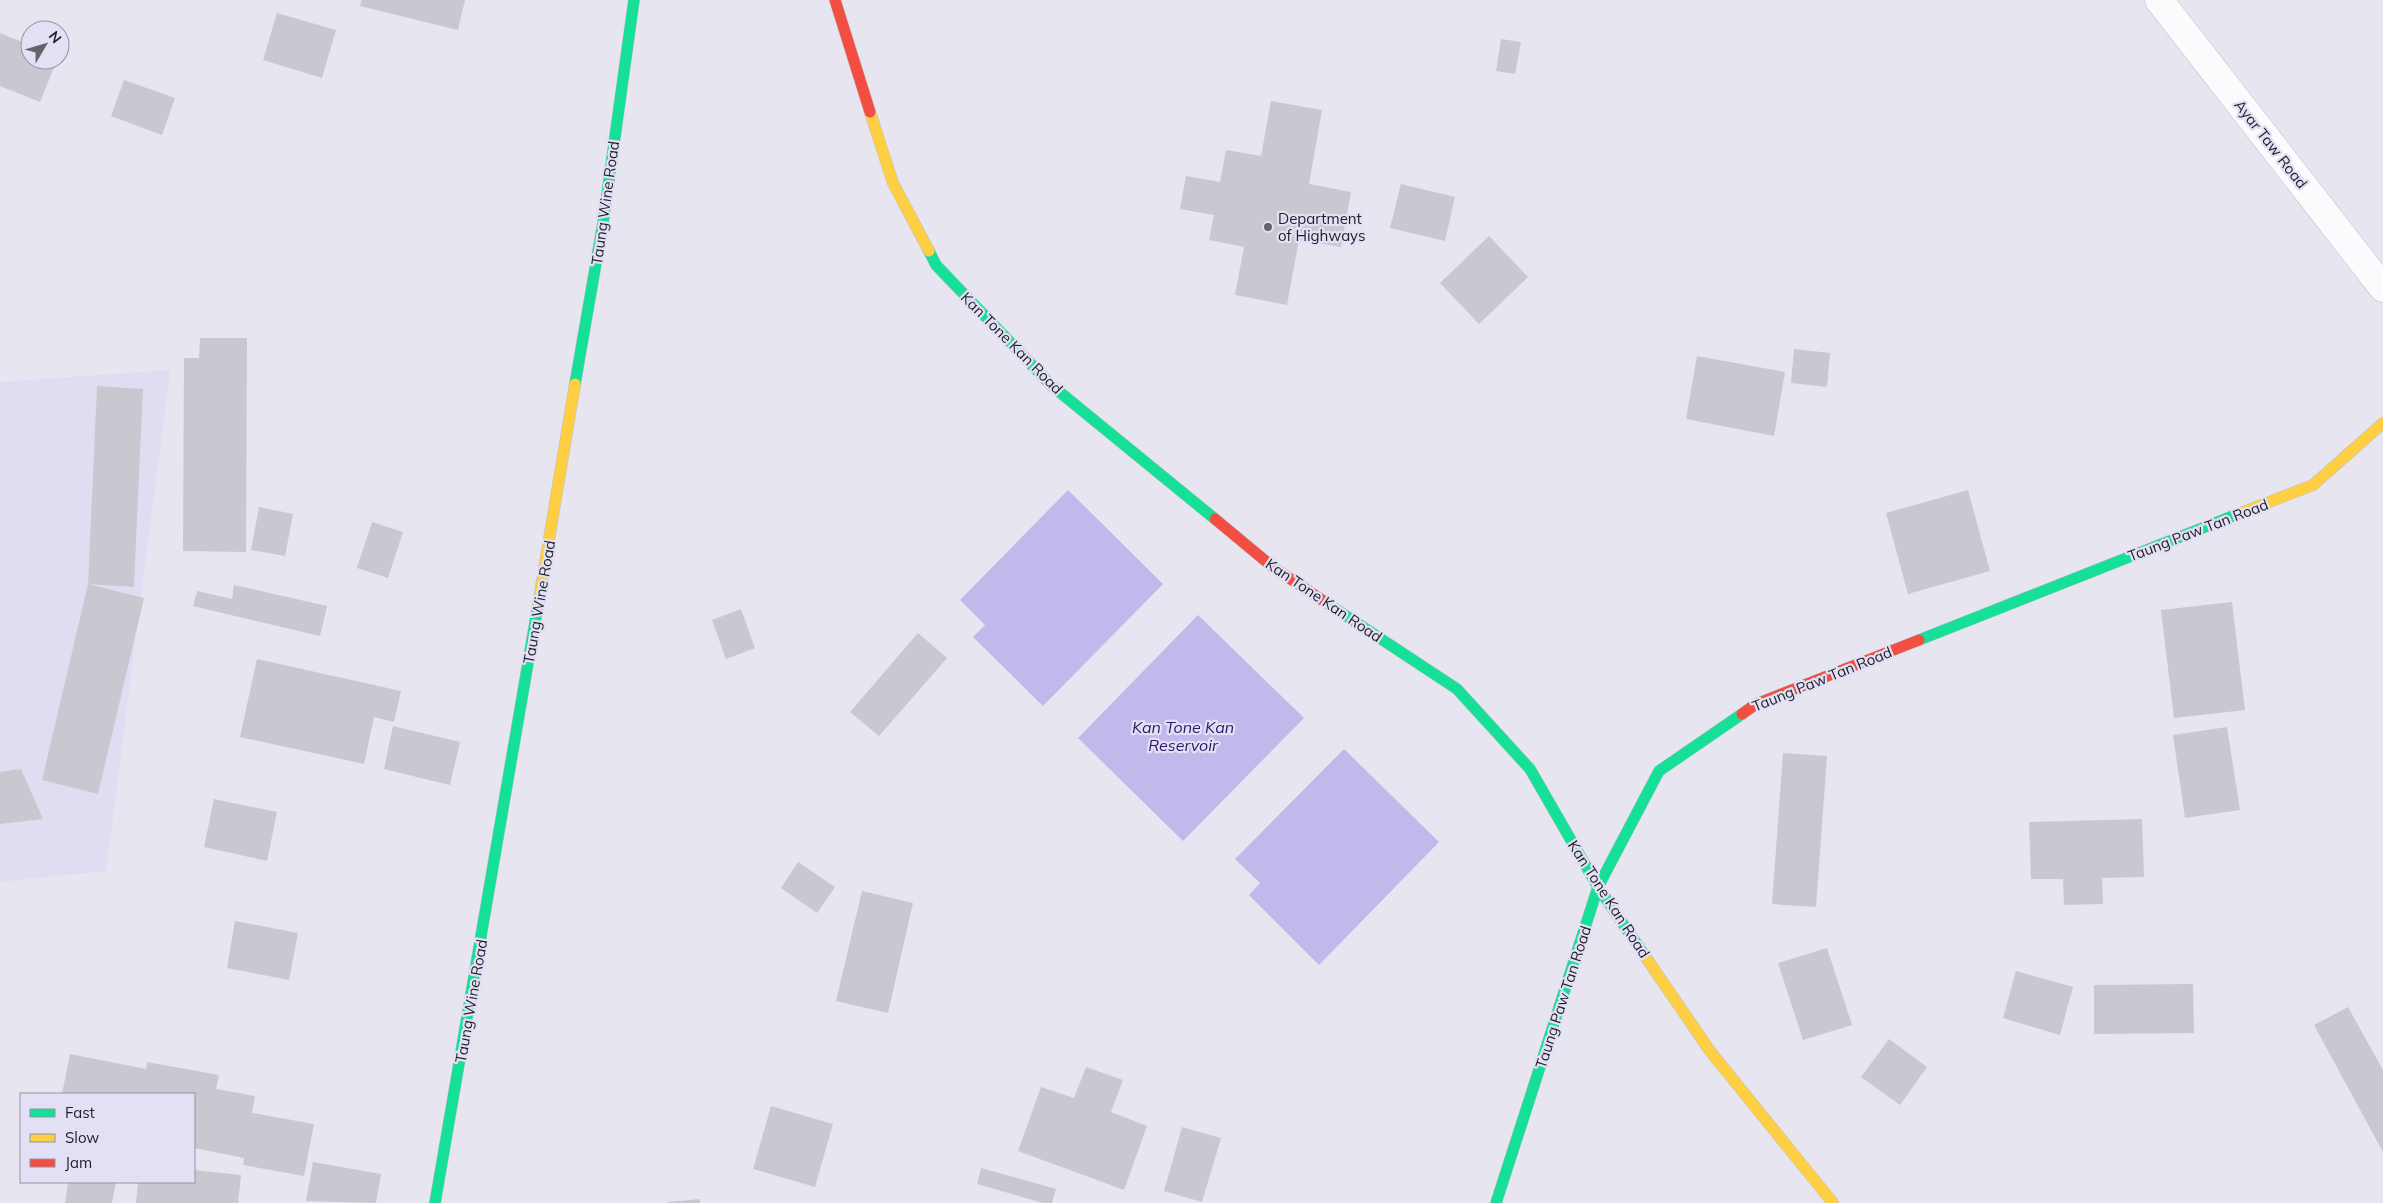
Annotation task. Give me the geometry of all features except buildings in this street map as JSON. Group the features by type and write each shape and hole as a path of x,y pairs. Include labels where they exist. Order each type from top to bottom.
{"street":[{"name":"Taung Wine Road","path":"435,1203 602,233 634,0"},
{"name":"Kan Tone Kan Road","path":"836,0 893,183 936,265 1051,385 1274,568 1457,689 1530,769 1598,887 1710,1051 1833,1203"},
{"name":"Ayar Taw Road","path":"2159,0 2383,288"},
{"name":"Taung Paw Tan Road","path":"1496,1203 1598,887 1659,771 1756,704 2312,485 2383,423"}],"shaded area":[{"path":"170,370 106,871 0,882 0,382"}],"water":[{"path":"1068,490 1163,584 1043,706 973,637 985,625 960,600"},
{"name":"Kan Tone Kan Reservoir","path":"1198,615 1304,718 1183,841 1078,738"},
{"path":"1344,749 1439,842 1319,965 1249,895 1260,883 1235,859"}],"traffic: fast":[{"path":"575,384 603,223 634,0"},
{"path":"929,251 936,265 1051,385 1215,519"},
{"path":"1919,640 2243,512"},
{"path":"1325,602 1457,689 1530,769 1598,887 1647,959"},
{"path":"435,1203 538,605"},
{"path":"1496,1203 1598,887 1659,771 1742,714"}],"traffic: slow":[{"path":"870,112 893,183 929,251"},
{"path":"538,605 575,384"},
{"path":"2243,512 2313,485 2383,423"},
{"path":"1647,959 1710,1051 1833,1203"}],"traffic: jam":[{"path":"835,0 870,112"},
{"path":"1215,519 1274,568 1325,602"},
{"path":"1742,714 1756,704 1919,640"}],"place":[{"name":"Department of Highways","path":"1268,227"}]}
